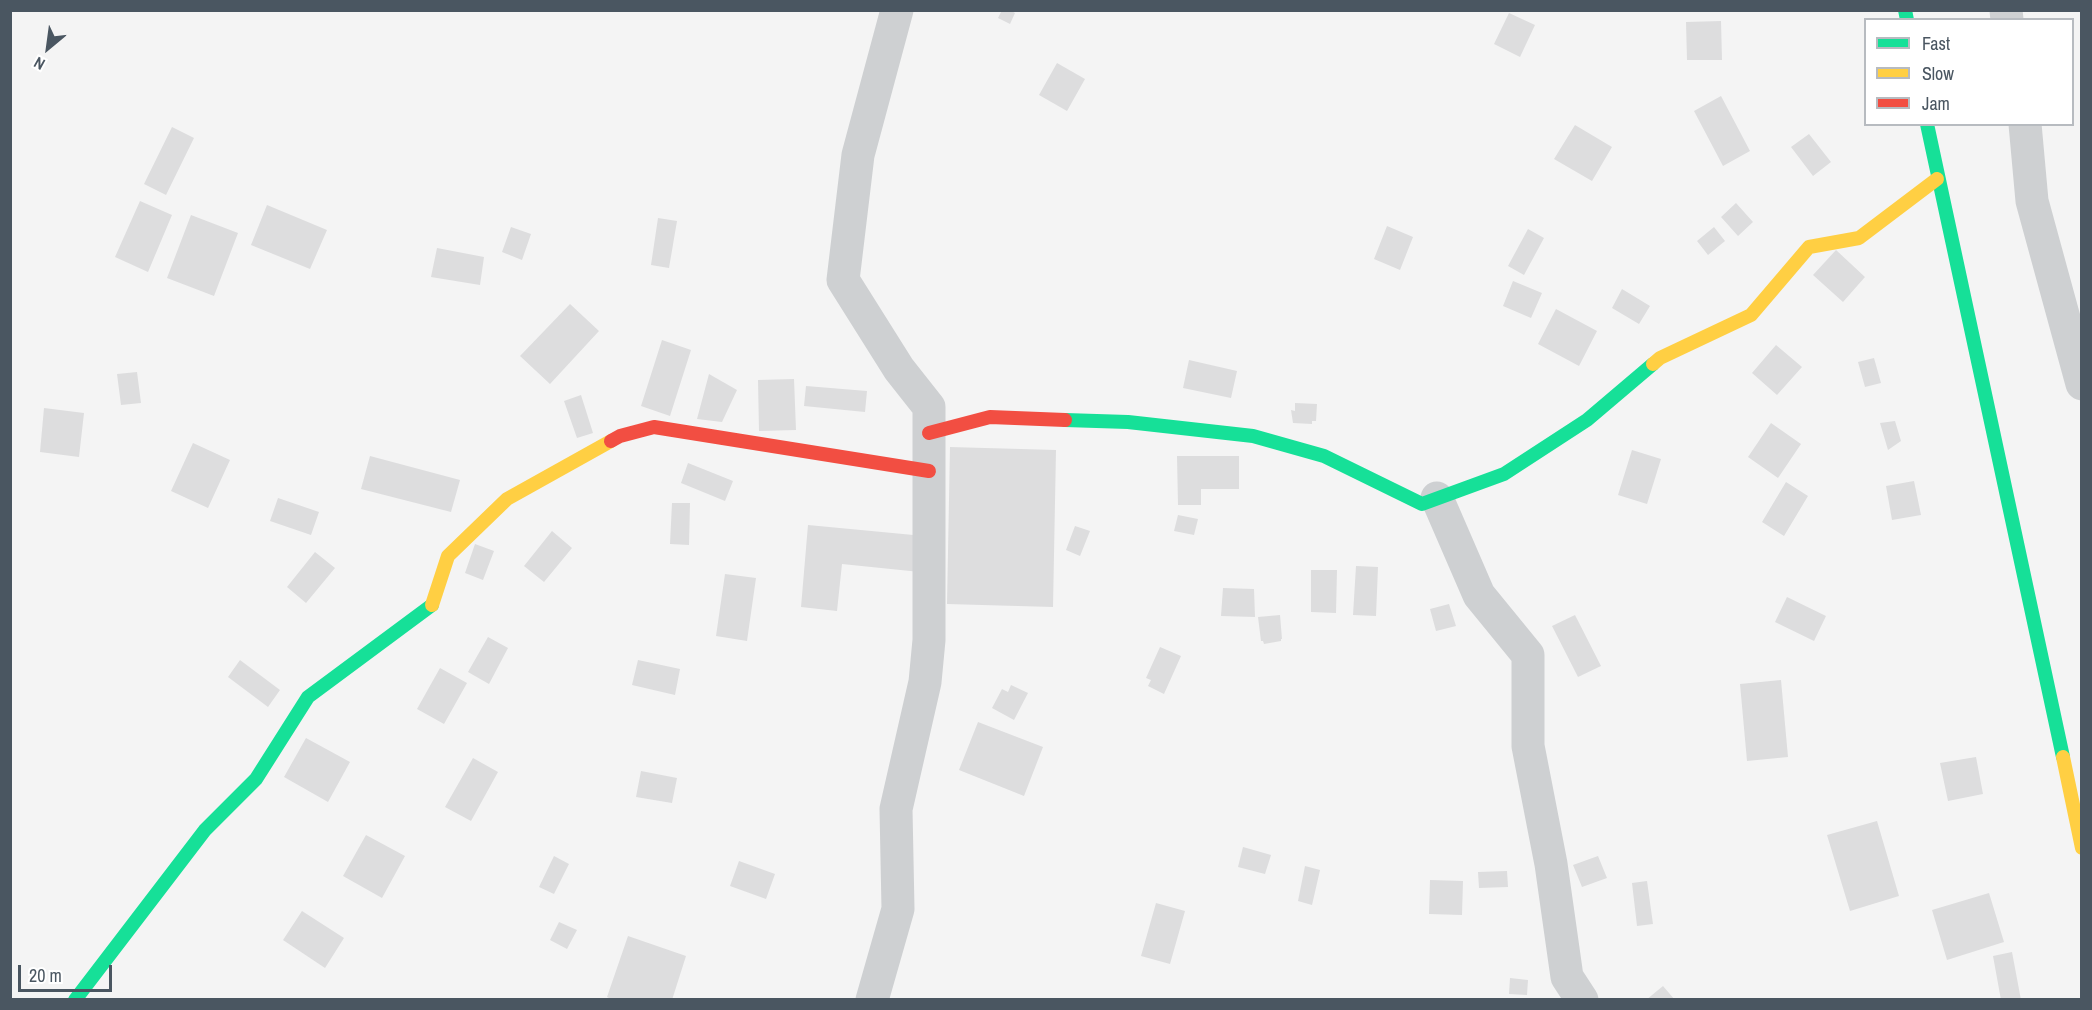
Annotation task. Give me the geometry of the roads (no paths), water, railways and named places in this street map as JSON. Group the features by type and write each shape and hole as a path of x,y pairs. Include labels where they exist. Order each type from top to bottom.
{"street":[{"path":"872,999 898,909 896,809 925,682 929,640 929,407 899,369 843,280 858,154 897,10"},
{"path":"1927,126 2082,848"},
{"path":"2025,126 2032,201 2082,384"},
{"path":"929,432 990,417 1128,422 1253,436 1323,456 1422,504 1504,474 1587,420 1660,358 1751,315 1809,247 1859,238 1937,179"},
{"path":"75,999 204,830 256,779 308,697 431,607 448,556 507,499 620,436 654,427 929,471"},
{"path":"1437,498 1479,595 1528,655 1528,746 1551,864 1567,977 1582,999"}]}
